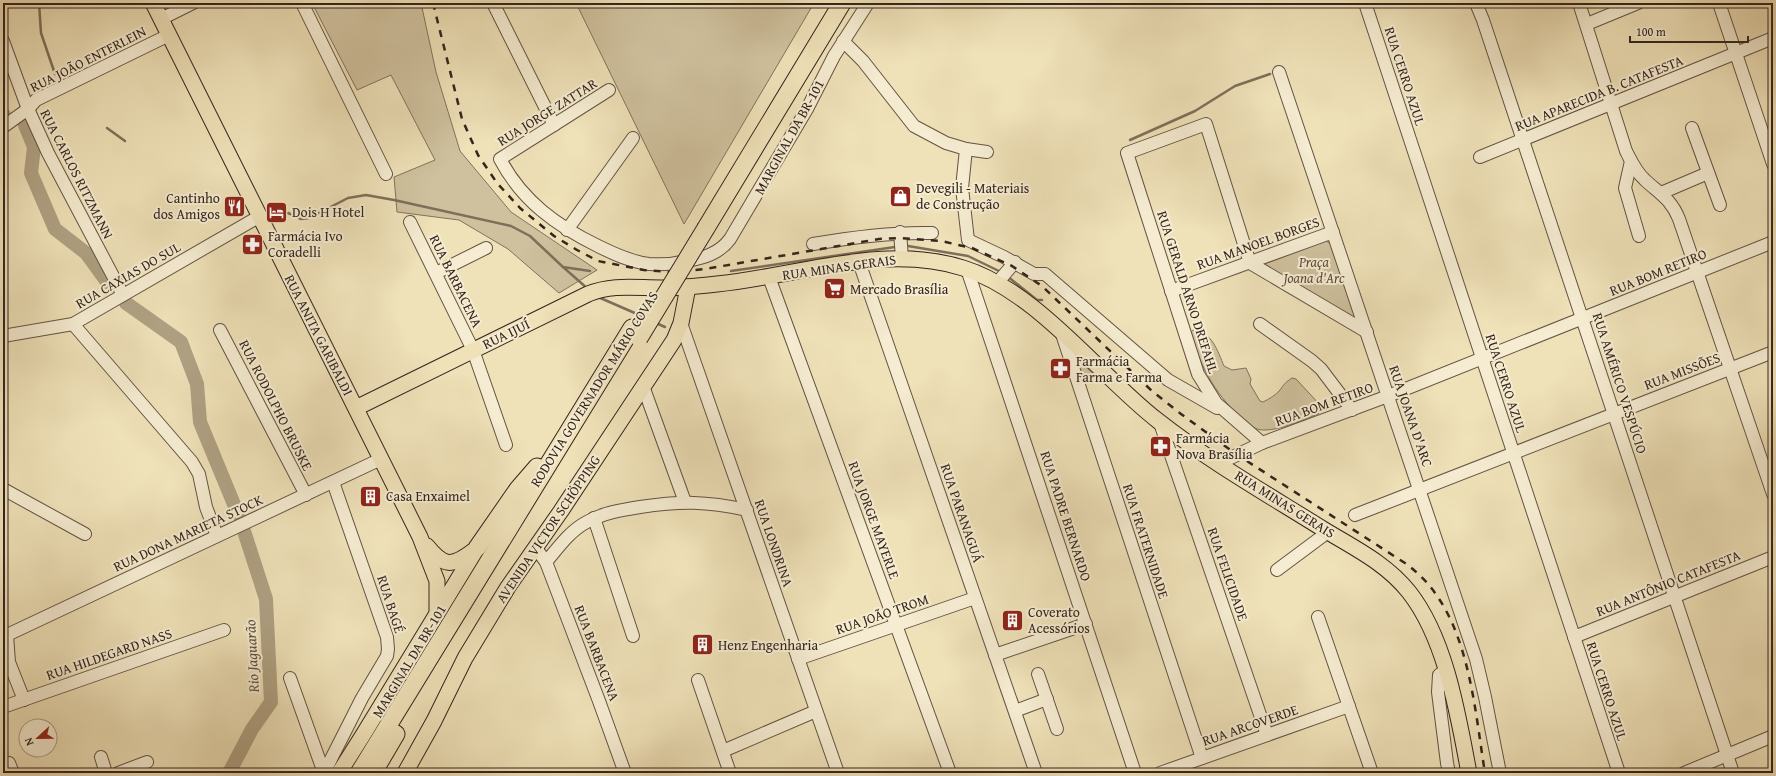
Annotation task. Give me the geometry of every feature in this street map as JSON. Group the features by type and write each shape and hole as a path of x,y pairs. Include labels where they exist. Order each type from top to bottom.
{"highway":[{"name":"RODOVIA GOVERNADOR MÁRIO COVAS","path":"701,226 828,3"},
{"name":"RODOVIA GOVERNADOR MÁRIO COVAS","path":"372,773 635,333 842,3"},
{"name":"RODOVIA GOVERNADOR MÁRIO COVAS","path":"359,773 567,434 635,333"},
{"path":"477,548 518,488 567,434"}],"main road":[{"name":"RUA ANITA GARIBALDI","path":"153,3 420,537 437,581 437,614"},
{"name":"RUA MINAS GERAIS","path":"663,288 688,287 769,277 859,262 902,258 936,260 967,269 997,283 1033,308 1160,423 1220,464 1388,570 1411,596 1424,618 1446,670 1456,704 1469,773"},
{"name":"AVENIDA VICTOR SCHÖPPING","path":"405,773 478,636 508,587 561,511 674,340 681,323 688,287"},
{"name":"RUA IJUÍ","path":"356,408 597,290 616,288 663,288"},
{"name":"RUA ANITA GARIBALDI","path":"420,537 437,558 446,562 462,559 477,548"},
{"name":"MARGINAL DA BR-101","path":"338,773 364,735 477,548"}],"street":[{"path":"161,19 193,3"},
{"path":"302,3 386,174"},
{"path":"493,3 554,125"},
{"name":"MARGINAL DA BR-101","path":"500,159 508,174 529,201 540,211 567,230 614,254 648,264 672,264 700,259 719,251 730,239 808,109 843,41 868,3"},
{"name":"RUA CERRO AZUL","path":"1365,3 1619,773"},
{"name":"RUA AMÉRICO VESPÚCIO","path":"1476,3 1523,139 1733,773"},
{"path":"1579,3 1631,161 1644,179 1661,193 1676,211 1773,494"},
{"path":"1587,24 1638,3"},
{"path":"1719,3 1736,53 1770,142 1773,164"},
{"name":"RUA JOÃO ENTERLEIN","path":"3,127 28,109 36,100 169,35"},
{"name":"RUA APARECIDA B. CATAFESTA","path":"1480,157 1773,38"},
{"name":"RUA CARLOS RITZMANN","path":"3,41 28,109 54,166 123,295"},
{"path":"843,41 863,61 914,126 938,140 987,152"},
{"name":"RUA JOANA D'ARC","path":"1279,72 1476,659 1500,773"},
{"name":"RUA JORGE ZATTAR","path":"500,159 609,90"},
{"name":"RUA GERALD ARNO DREFAHL","path":"1250,262 1206,124 1127,153 1198,374 1211,396 1225,412 1262,442"},
{"path":"1692,128 1720,205"},
{"path":"567,230 633,138"},
{"path":"966,148 962,188 968,240 1015,262 1034,274 1045,274 1168,380 1182,390 1225,412"},
{"path":"1631,161 1625,188 1639,236"},
{"path":"1661,193 1708,174"},
{"name":"RUA CAXIAS DO SUL","path":"3,336 73,324 260,216"},
{"name":"RUA BARBACENA","path":"410,222 473,350 506,445"},
{"path":"900,232 902,258"},
{"path":"812,244 873,234 900,232 932,233"},
{"name":"RUA MANOEL BORGES","path":"1171,291 1333,232"},
{"name":"RUA BOM RETIRO","path":"1220,464 1262,442 1388,396 1773,242"},
{"path":"436,273 486,248"},
{"name":"RUA PARANAGUÁ","path":"859,262 1036,773"},
{"path":"997,283 1015,262"},
{"path":"1250,262 1367,332"},
{"name":"RUA PADRE BERNARDO","path":"967,269 1135,773"},
{"name":"RUA JORGE MAYERLE","path":"769,277 950,773"},
{"name":"RUA LONDRINA","path":"681,323 838,773"},
{"path":"73,324 192,462 199,474 206,507 217,536"},
{"path":"1260,324 1321,369 1352,410"},
{"name":"RUA RODOLPHO BRUSKE","path":"220,330 306,495"},
{"name":"RUA FRATERNIDADE","path":"1062,334 1202,758"},
{"name":"RUA MISSÕES","path":"1356,515 1773,352"},
{"path":"1182,390 1193,383 1198,374"},
{"path":"643,386 685,502"},
{"name":"RUA FELICIDADE","path":"1160,423 1267,735"},
{"name":"RUA DONA MARIETA STOCK","path":"5,634 381,459"},
{"name":"RUA BAGÉ","path":"324,773 362,698 384,663 388,649 387,637 333,482"},
{"path":"3,489 85,534"},
{"path":"546,562 572,532 594,518 615,511 685,502 722,504 746,510"},
{"path":"594,518 633,636"},
{"path":"1277,570 1328,532"},
{"name":"RUA BARBACENA","path":"535,547 546,562 625,773"},
{"name":"RUA ANTÔNIO CATAFESTA","path":"1574,637 1773,557"},
{"name":"RUA JOÃO TROM","path":"798,659 975,598"},
{"path":"1318,617 1372,773"},
{"path":"995,655 1086,624"},
{"name":"RUA HILDEGARD NASS","path":"3,707 224,630"},
{"path":"5,634 9,662 24,700"},
{"path":"1446,670 1439,675 1438,692 1449,773"},
{"path":"1038,674 1057,729"},
{"path":"290,678 324,773"},
{"path":"698,680 730,773"},
{"path":"1015,712 1047,699"},
{"name":"RUA ARCOVERDE","path":"1160,773 1349,706"},
{"path":"723,751 816,711"},
{"path":"1684,773 1773,736"},
{"path":"101,757 106,773"},
{"path":"118,773 147,762"}],"green space":[{"path":"312,3 421,3 436,72 460,151 511,212 597,270 559,293 508,249 459,220 397,212 394,177 435,160 391,75 357,90"},
{"path":"576,3 814,3 684,224"},
{"name":"Praça Joana d'Arc","path":"1326,241 1331,244 1360,326 1264,266 1265,262"},
{"path":"1193,330 1200,331 1210,338 1217,349 1224,366 1232,370 1246,368 1251,379 1250,384 1260,401 1263,402 1274,395 1292,378 1296,379 1321,406 1321,411 1318,414 1306,419 1271,430 1261,430 1251,426 1230,407 1215,388 1198,356 1190,333"},
{"path":"1074,356 1098,378 1082,381"}],"waterway":[{"path":"39,3 41,33 55,74"},
{"path":"1130,140 1195,111 1235,86 1270,74"},
{"name":"Rio Jaguarão","path":"25,125 34,147 31,173 55,229 86,253 107,282"},
{"path":"107,128 125,141"},
{"path":"288,213 301,219 309,218 348,198 366,195 394,200 511,226 530,236 563,267 590,271"},
{"path":"908,246 968,256 1001,272"},
{"path":"731,271 895,247"},
{"path":"563,267 588,289"},
{"path":"1007,276 1037,300 1042,300"},
{"path":"598,297 644,317"},
{"name":"Rio Jaguarão","path":"126,303 181,342 197,384 200,422 238,514"},
{"path":"656,323 665,327"},
{"name":"Rio Jaguarão","path":"229,773 252,729 271,702 266,599 243,528"}],"railway":[{"path":"433,3 462,119 478,155 497,183 520,208 554,236 598,261 644,270 673,272 705,269 879,239 901,238 941,241 972,248 1012,266 1042,286 1152,391 1181,414 1236,454 1408,565 1426,581 1442,604 1462,649 1474,699 1485,773"}],"place":[{"name":"Devegili - Materiais de Construção","path":"901,196"},
{"name":"Cantinho dos Amigos","path":"235,206"},
{"name":"Dois H Hotel","path":"276,212"},
{"name":"Farmácia Ivo Coradelli","path":"252,244"},
{"name":"Mercado Brasília","path":"835,289"},
{"name":"Farmácia Farma e Farma","path":"1060,369"},
{"name":"Farmácia Nova Brasília","path":"1161,446"},
{"name":"Casa Enxaimel","path":"371,496"},
{"name":"Coverato Acessórios","path":"1013,620"},
{"name":"Henz Engenharia","path":"702,645"}]}
